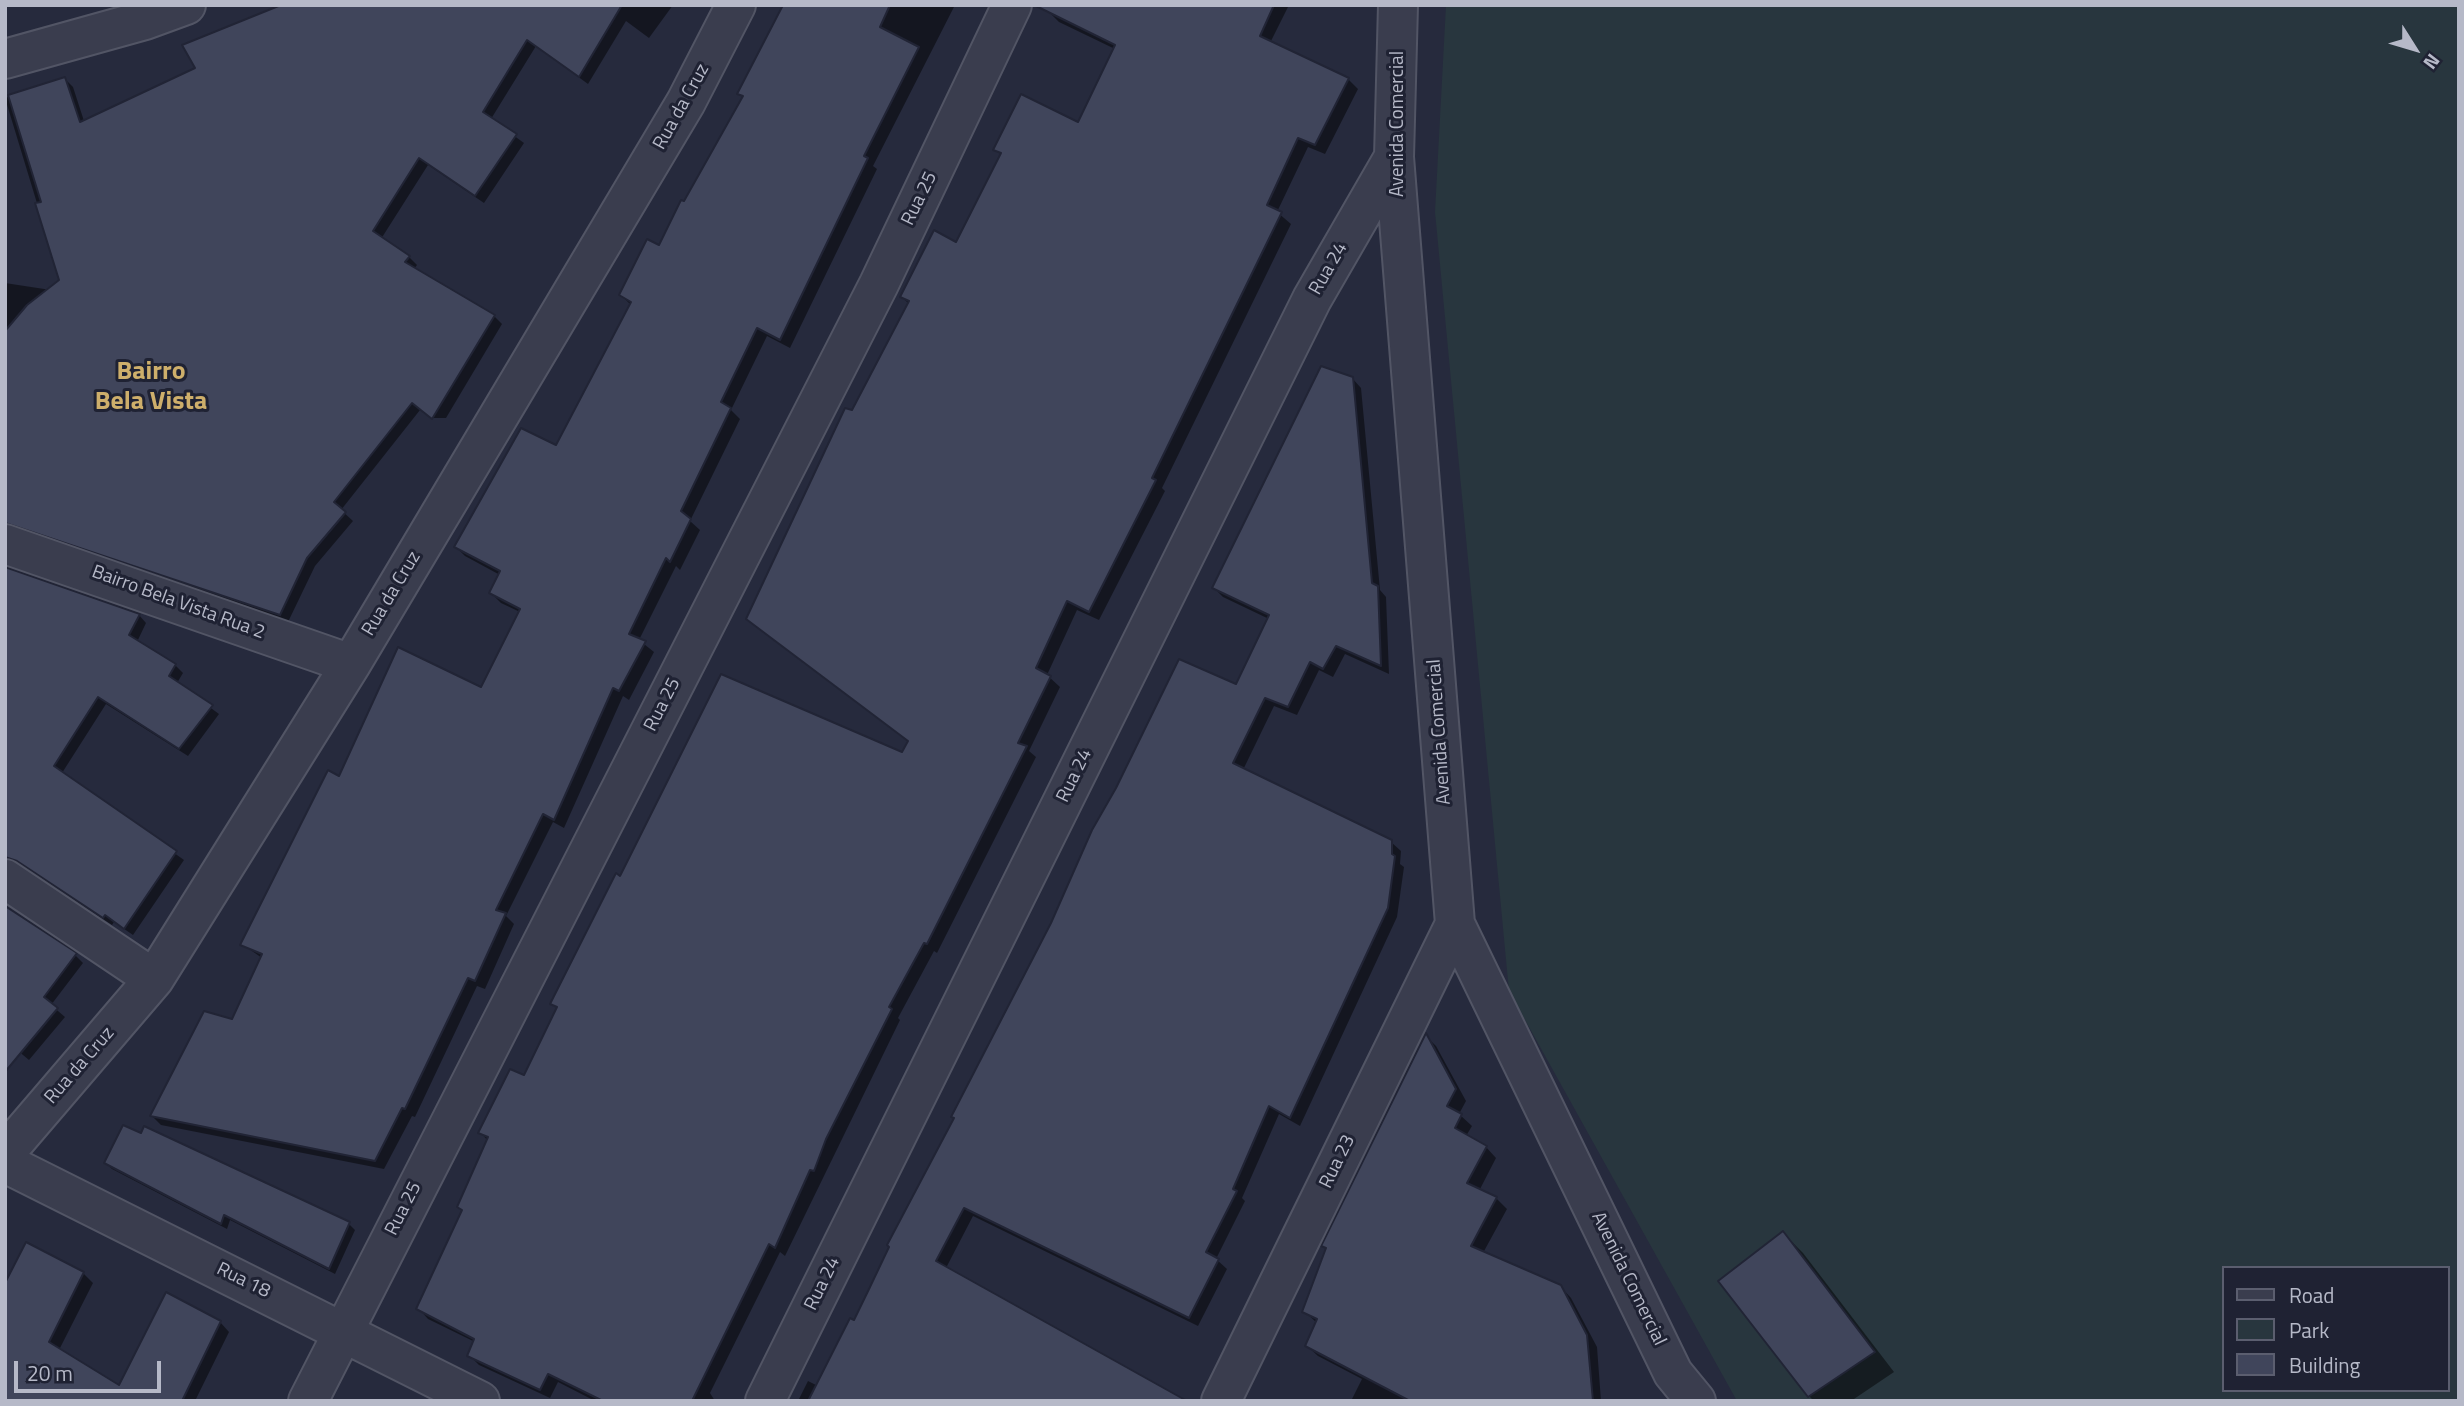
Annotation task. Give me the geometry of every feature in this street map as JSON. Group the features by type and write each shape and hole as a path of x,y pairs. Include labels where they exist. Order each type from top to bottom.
{"street":[{"path":"5,59 145,20 186,5"},
{"name":"Rua da Cruz","path":"5,1153 154,979 351,664 679,114 736,5"},
{"name":"Rua 25","path":"308,1401 879,284 1012,5"},
{"name":"Avenida Comercial","path":"1398,5 1395,157 1455,924 1676,1391"},
{"name":"Rua 24","path":"765,1401 1312,299 1395,157"},
{"name":"Bairro Bela Vista Rua 2","path":"5,544 351,664"},
{"path":"5,879 154,979"},
{"name":"Rua 23","path":"1221,1401 1455,924"},
{"name":"Rua 18","path":"5,1163 480,1401"}],"green space":[{"path":"1446,5 2459,5 2459,1401 1737,1401 1509,991 1435,212"}],"building":[{"path":"281,5 622,5 579,77 527,40 483,112 517,134 475,196 419,158 373,231 410,256 405,262 495,315 432,419 412,403 334,502 346,512 307,558 280,615 5,523 5,331 27,305 59,280 35,203 41,202 8,95 65,77 80,122 195,68 182,45"},
{"path":"783,5 890,5 880,27 919,47 864,156 868,158 780,340 757,328 721,402 731,408 681,511 691,519 670,562 666,558 629,634 646,641 619,691 613,688 554,820 543,814 496,910 506,913 475,981 468,978 405,1109 402,1108 375,1161 150,1116 204,1011 232,1019 262,954 240,945 328,770 339,776 398,647 481,687 520,609 489,593 500,571 454,547 521,428 556,445 631,302 619,295 647,239 659,245 681,200 684,201 743,96 737,94"},
{"path":"1034,5 1274,5 1260,36 1349,78 1315,145 1298,138 1267,205 1282,212 1152,478 1156,480 1089,612 1067,601 1036,668 1051,676 1018,743 1027,746 927,944 924,943 889,1007 892,1009 826,1139 814,1171 810,1170 775,1248 769,1244 692,1401 603,1401 548,1374 540,1390 467,1356 474,1339 416,1309 462,1210 457,1207 488,1137 478,1133 510,1069 524,1075 557,1007 550,1004 616,873 620,876 721,674 902,752 908,741 746,619 845,408 852,410 909,301 900,297 934,230 956,242 1001,153 993,150 1021,94 1078,122 1115,45"},
{"path":"1321,366 1353,377 1372,583 1378,586 1381,666 1336,646 1323,669 1310,662 1288,707 1265,698 1233,763 1392,840 1392,854 1395,856 1388,908 1290,1118 1269,1106 1233,1189 1237,1191 1206,1252 1219,1259 1189,1318 964,1208 936,1261 1187,1401 808,1401 850,1318 854,1320 889,1247 887,1245 954,1118 951,1117 1051,923 1092,830 1116,788 1179,659 1236,684 1269,615 1212,588"},
{"path":"5,567 140,614 129,635 176,664 169,676 213,705 179,749 98,697 54,766 177,851 124,929 17,861 5,857"},
{"path":"5,906 77,953 44,997 58,1008 5,1072"},
{"path":"1426,1033 1456,1089 1447,1106 1462,1114 1455,1128 1487,1146 1467,1183 1497,1197 1471,1246 1561,1285 1587,1335 1593,1401 1410,1401 1305,1346 1317,1319 1302,1312 1326,1248 1321,1246"},
{"path":"123,1125 141,1133 144,1126 350,1222 329,1269 224,1215 221,1224 104,1163"},
{"path":"1783,1231 1875,1352 1808,1397 1718,1281"},
{"path":"26,1242 84,1272 49,1342 119,1385 166,1292 221,1321 182,1401 5,1401 5,1283"}],"district":[{"name":"Bairro Bela Vista","path":"151,388"}]}
